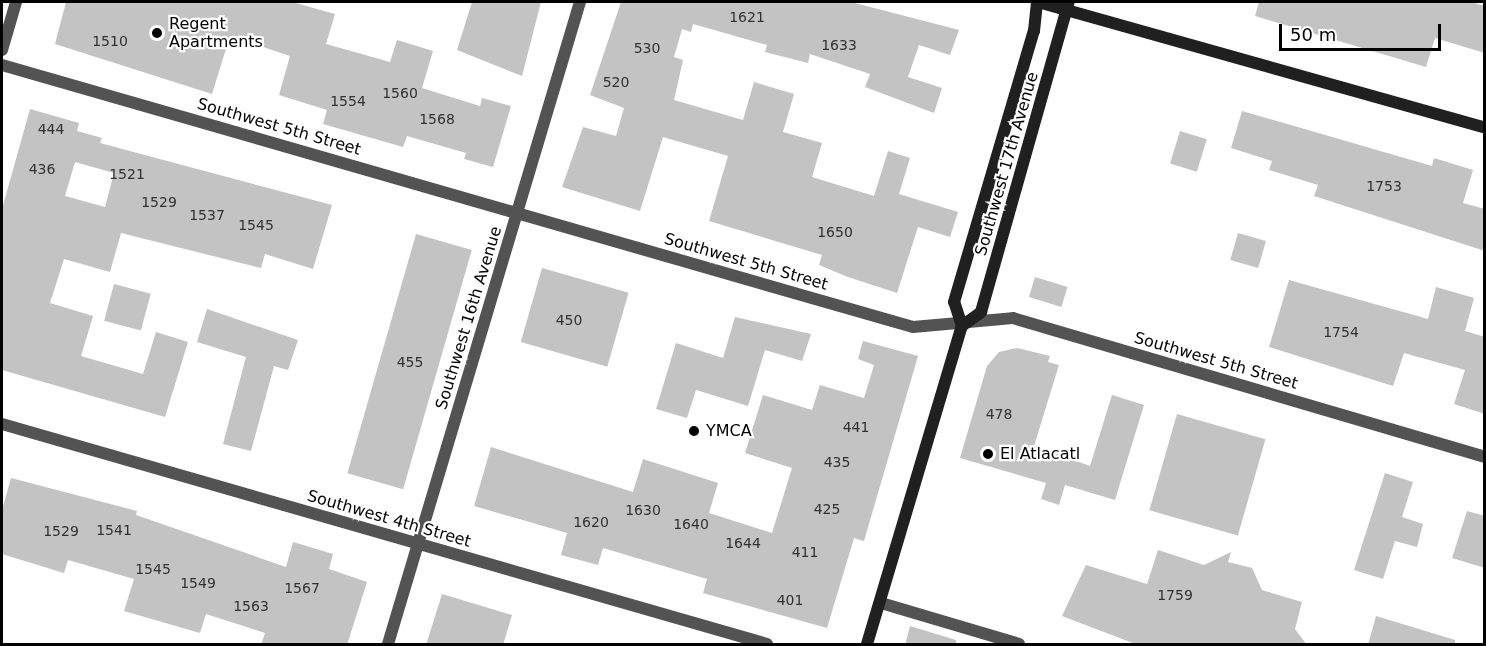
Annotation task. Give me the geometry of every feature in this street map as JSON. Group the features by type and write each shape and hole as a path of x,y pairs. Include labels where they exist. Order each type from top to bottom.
{"main road":[{"path":"1037,2 1068,5 1485,127"},
{"name":"Southwest 17th Avenue","path":"867,645 962,326 954,302 1034,31 1037,2"},
{"name":"Southwest 17th Avenue","path":"962,326 981,312 1068,5"}],"street":[{"path":"2,50 16,2"},
{"name":"Southwest 16th Avenue","path":"388,645 580,2"},
{"name":"Southwest 5th Street","path":"2,64 913,327 962,326 1012,318 1485,457"},
{"name":"Southwest 4th Street","path":"2,424 767,645"},
{"path":"881,603 1019,645"}],"building":[{"path":"66,2 292,2 335,14 326,44 390,62 397,40 433,51 422,88 480,106 482,98 511,106 493,167 464,159 466,153 407,136 403,147 323,124 327,110 279,95 290,56 230,36 212,94 55,44"},
{"path":"472,2 541,2 522,76 457,50"},
{"path":"621,2 851,2 959,30 950,55 919,45 908,77 942,88 934,113 865,87 870,74 810,54 808,63 765,52 767,45 693,24 691,32 682,29 674,57 683,60 674,100 743,120 754,82 794,94 783,132 822,143 812,177 874,196 888,151 910,158 899,194 958,212 950,237 918,227 897,293 848,277 819,265 822,255 709,221 728,156 663,137 640,211 562,187 583,127 616,136 624,108 590,95"},
{"path":"1259,2 1470,2 1485,6 1485,53 1435,38 1426,67 1255,16"},
{"path":"30,109 79,123 77,131 102,138 100,143 332,205 313,269 265,254 261,268 121,233 110,272 64,259 50,303 93,316 81,356 143,374 156,332 188,342 165,417 2,370 2,209","holes":["75,162 114,173 105,207 65,196"]},
{"path":"1242,111 1432,166 1434,158 1473,170 1463,203 1485,209 1485,251 1314,196 1318,185 1269,170 1272,161 1231,148"},
{"path":"1180,131 1207,139 1197,172 1170,164"},
{"path":"1238,233 1266,241 1258,268 1230,260"},
{"path":"416,234 472,250 403,489 347,473"},
{"path":"542,268 629,293 607,367 521,342"},
{"path":"1035,277 1068,287 1061,307 1029,297"},
{"path":"1289,280 1428,319 1436,287 1474,298 1465,331 1485,337 1485,414 1454,404 1465,370 1404,353 1393,386 1269,347"},
{"path":"114,284 151,294 141,331 104,321"},
{"path":"207,309 298,340 288,370 274,366 251,451 223,444 246,357 197,342"},
{"path":"735,317 811,334 802,361 765,350 748,406 696,390 687,418 656,409 676,343 723,358"},
{"path":"863,341 918,356 864,541 854,538 827,628 703,593 707,579 603,548 598,565 561,555 567,533 474,506 491,447 633,492 643,459 718,483 709,513 772,533 792,468 745,453 763,395 812,410 820,385 864,398 874,365 858,359"},
{"path":"1017,348 1050,356 1048,362 1059,365 1034,446 1090,466 1112,395 1144,405 1115,500 1065,485 1059,505 1041,499 1046,483 960,458 987,366 999,352"},
{"path":"1177,414 1265,439 1238,535 1149,510"},
{"path":"1385,473 1413,482 1402,517 1423,524 1417,547 1395,541 1383,579 1354,570"},
{"path":"11,478 137,511 136,515 286,567 293,542 333,554 329,569 367,582 347,645 261,645 265,633 206,614 200,633 124,611 134,579 68,560 64,573 2,554 2,510"},
{"path":"1467,511 1485,516 1485,568 1452,558"},
{"path":"1158,550 1204,565 1231,552 1228,562 1252,568 1262,590 1302,602 1295,629 1307,645 1138,645 1062,616 1086,565 1147,584"},
{"path":"442,594 512,615 503,645 426,645"},
{"path":"1376,616 1455,640 1455,645 1368,645"},
{"path":"910,626 956,640 956,645 905,645"}],"place":[{"name":"Regent Apartments","path":"157,33"},
{"name":"YMCA","path":"694,431"},
{"name":"El Atlacatl","path":"988,454"}]}
